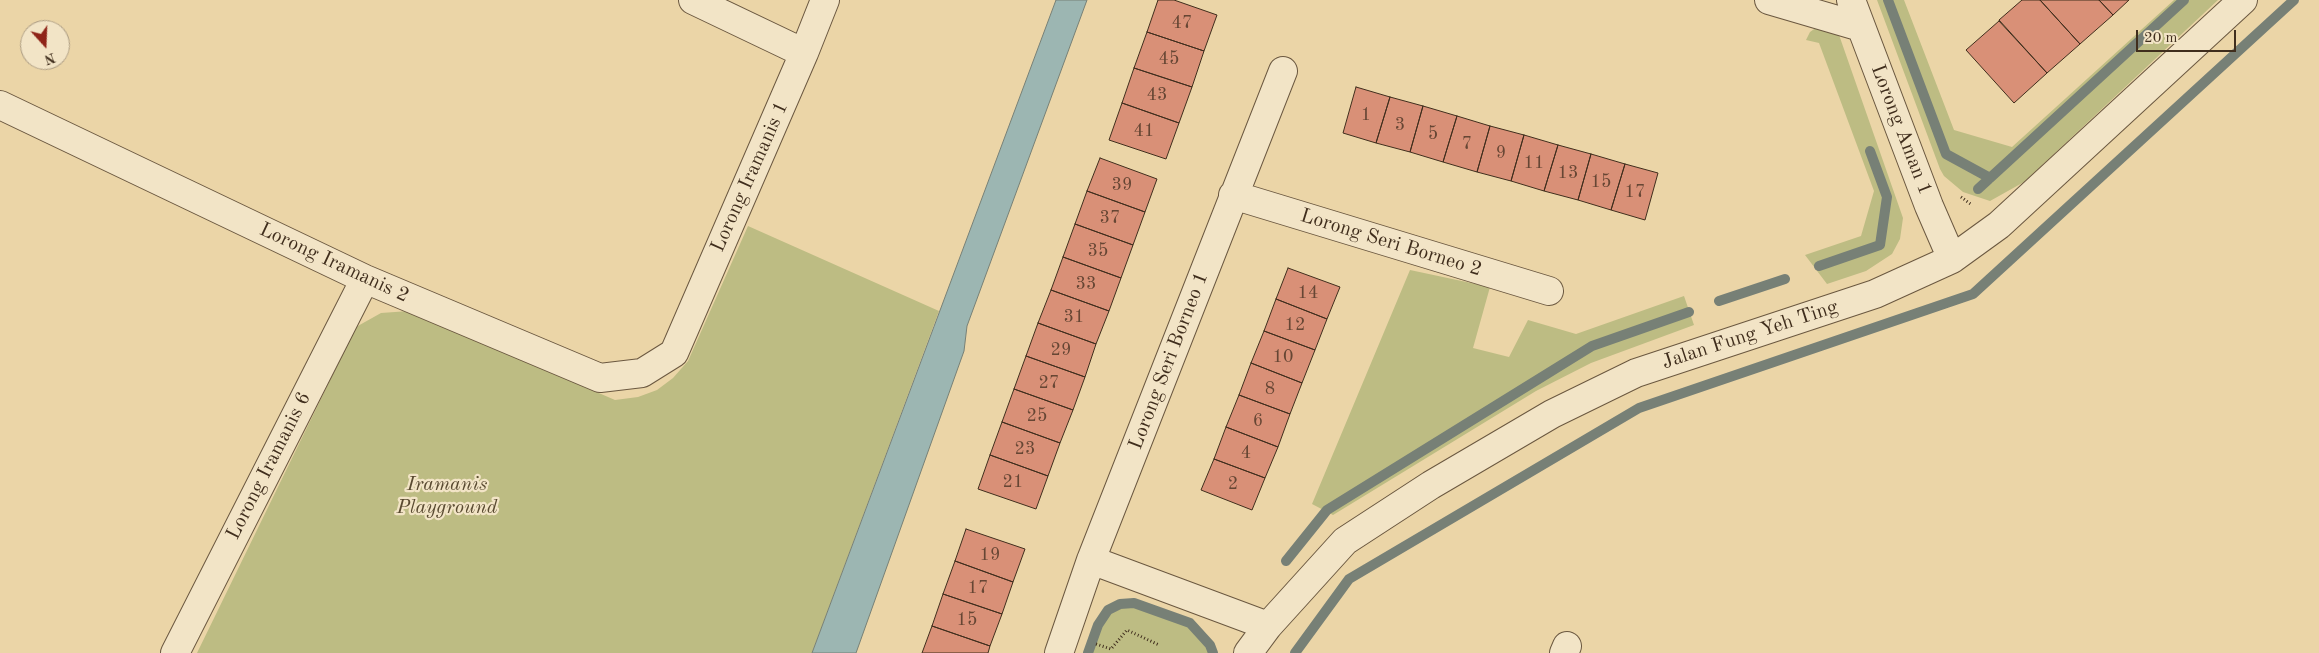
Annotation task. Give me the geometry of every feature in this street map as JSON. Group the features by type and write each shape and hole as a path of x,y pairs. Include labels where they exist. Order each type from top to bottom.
{"street":[{"path":"694,0 804,53"},
{"name":"Lorong Iramanis 1","path":"674,353 804,53 825,0"},
{"path":"1769,0 1861,27"},
{"name":"Lorong Aman 1","path":"1851,0 1926,197 1952,259"},
{"name":"Jalan Fung Yeh Ting","path":"1248,653 1268,626 1345,541 1431,485 1552,414 1636,373 1875,294 1952,259 1999,225 2242,0"},
{"name":"Lorong Seri Borneo 1","path":"1059,653 1091,560 1283,71"},
{"name":"Lorong Iramanis 2","path":"2,110 365,279 600,378 642,373 674,353"},
{"name":"Lorong Seri Borneo 2","path":"1233,195 1549,291"},
{"name":"Lorong Iramanis 6","path":"176,653 365,279"},
{"path":"1091,560 1268,626"}],"path":[{"path":"1093,644 1110,651 1127,630 1159,645"}],"green space":[{"path":"1877,0 1904,0 1954,130 2012,147 2174,0 2218,0 2024,182 1990,201 1963,192 1944,176 1940,169"},
{"path":"1817,27 1838,32 1903,218 1900,239 1892,254 1866,271 1827,284 1805,255 1861,236 1874,191 1819,43 1806,40 1810,32"},
{"name":"Iramanis Playground","path":"748,226 939,311 812,653 197,653 356,327 381,313 409,311 615,400 638,397 657,390 673,378 688,361"},
{"path":"1410,270 1490,287 1473,348 1509,357 1528,320 1576,334 1684,296 1694,325 1591,363 1536,391 1333,515 1312,504"},
{"path":"1134,606 1189,625 1208,647 1210,653 1091,653 1101,626 1110,614 1121,607"}],"water":[{"path":"1056,0 1087,0 967,326 964,351 856,653 812,653"}],"building":[{"path":"1158,0 1174,0 1217,15 1204,51 1147,32"},
{"path":"2022,0 2040,0 2080,44 2047,73 1999,20"},
{"path":"2040,0 2099,0 2113,15 2080,44"},
{"path":"2099,0 2129,0 2113,15"},
{"path":"1999,21 2047,73 2014,103 1966,50"},
{"path":"1147,32 1204,51 1192,87 1134,68"},
{"path":"1134,68 1192,87 1179,123 1122,103"},
{"path":"1356,87 1390,97 1376,143 1343,133"},
{"path":"1390,97 1423,106 1410,152 1376,143"},
{"path":"1122,103 1179,123 1166,159 1109,140"},
{"path":"1423,106 1457,116 1443,162 1410,152"},
{"path":"1457,116 1490,126 1477,172 1443,162"},
{"path":"1490,126 1524,135 1511,181 1477,172"},
{"path":"1524,135 1558,145 1544,191 1511,181"},
{"path":"1558,145 1591,154 1578,200 1544,191"},
{"path":"1591,154 1625,164 1611,210 1578,200"},
{"path":"1100,158 1157,179 1145,212 1087,191"},
{"path":"1625,164 1658,173 1645,220 1611,210"},
{"path":"1087,191 1145,212 1133,245 1075,224"},
{"path":"1075,224 1133,245 1121,278 1063,257"},
{"path":"1063,257 1121,278 1109,311 1051,290"},
{"path":"1288,268 1340,287 1327,319 1276,299"},
{"path":"1051,290 1109,311 1096,344 1038,323"},
{"path":"1276,299 1327,319 1315,350 1264,331"},
{"path":"1038,323 1096,344 1085,377 1026,356"},
{"path":"1264,331 1315,350 1302,383 1251,363"},
{"path":"1026,356 1085,377 1073,410 1014,389"},
{"path":"1251,363 1302,383 1290,414 1239,395"},
{"path":"1014,389 1073,410 1060,443 1002,422"},
{"path":"1239,395 1290,414 1278,447 1226,427"},
{"path":"1002,422 1060,443 1048,476 990,455"},
{"path":"1226,427 1278,447 1265,478 1214,459"},
{"path":"990,455 1048,476 1036,509 978,489"},
{"path":"1214,459 1265,478 1252,510 1201,490"},
{"path":"966,529 1025,549 1013,582 955,561"},
{"path":"955,561 1013,582 1002,614 943,594"},
{"path":"943,594 1002,614 990,646 932,626"},
{"path":"932,626 990,646 988,653 922,653"}],"waterway":[{"path":"1888,0 1946,154 1990,178"},
{"path":"1978,189 2184,0"},
{"path":"1295,653 1349,579 1639,408 1973,294 2294,0"},
{"path":"1819,266 1880,245 1887,197 1870,151"},
{"path":"1719,301 1785,279"},
{"path":"1286,561 1327,510 1592,346 1689,312"},
{"path":"1088,653 1098,625 1108,610 1120,604 1134,603 1190,623 1210,645 1213,653"}]}
